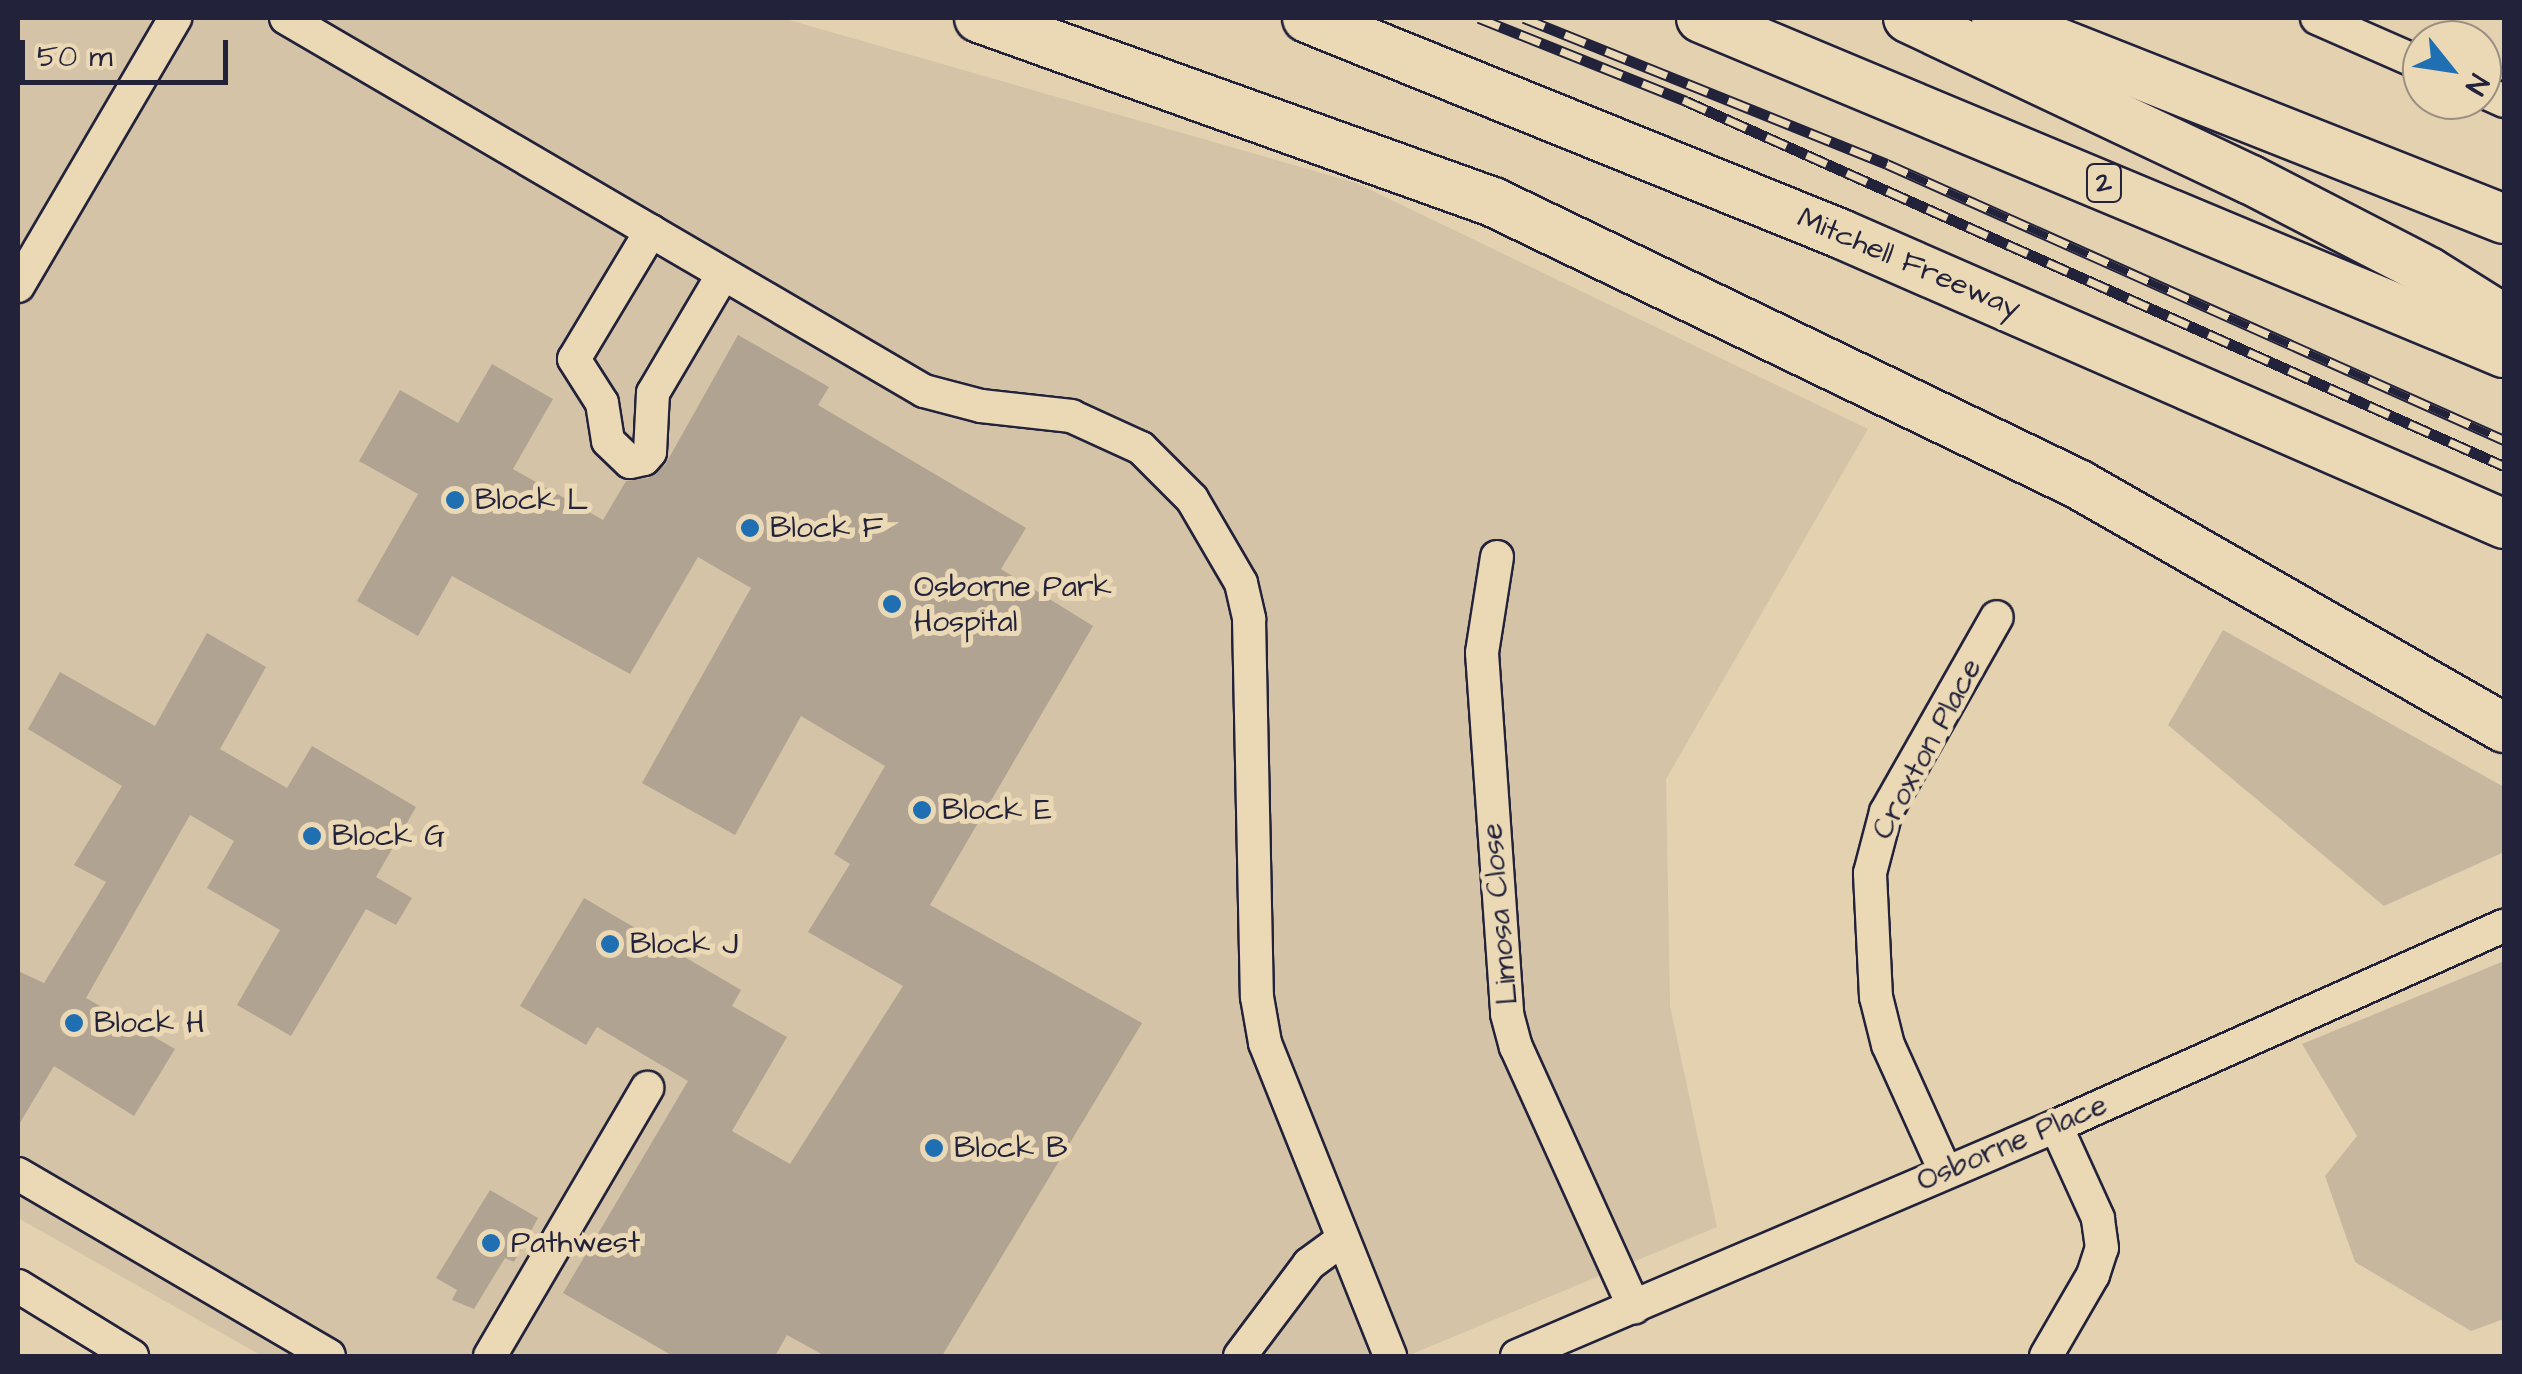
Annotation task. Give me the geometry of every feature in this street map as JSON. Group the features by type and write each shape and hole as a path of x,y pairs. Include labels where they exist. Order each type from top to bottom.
{"highway":[{"path":"979,18 1494,202 2078,484 2504,728"},
{"name":"Mitchell Freeway","path":"1307,18 1841,234 2504,524"},
{"name":"2","path":"1701,18 2504,353"},
{"path":"1908,18 2251,180 2429,272 2504,320"},
{"path":"1996,18 2504,219"}],"street":[{"path":"18,286 175,18"},
{"path":"286,18 924,391 981,406 1071,416 1140,448 1192,499 1241,583 1249,619 1257,997 1265,1043 1390,1356"},
{"path":"2317,18 2402,55"},
{"path":"650,231 574,360 602,402 608,440 630,462 644,459 650,452 653,393 723,274"},
{"name":"Limosa Close","path":"1497,557 1482,653 1507,1014 1516,1047 1634,1307"},
{"name":"Croxton Place","path":"1945,1170 1888,1045 1876,997 1870,874 1886,812 1997,617"},
{"name":"Osborne Place","path":"1517,1356 1945,1170 2056,1126 2504,926"},
{"path":"490,1356 647,1088"},
{"path":"2046,1356 2094,1275 2102,1248 2098,1218 2056,1126"},
{"path":"18,1174 329,1356"},
{"path":"1240,1356 1309,1264 1344,1239"},
{"path":"18,1286 132,1356"}],"shaded area":[{"name":"Osborne Park Hospital","path":"18,18 782,18 1356,183 1868,429 1666,779 1670,1006 1717,1227 1407,1356 262,1356 18,1218"},
{"path":"2223,630 2504,787 2504,852 2384,906 2168,725"},
{"path":"2504,961 2504,1319 2471,1331 2355,1262 2325,1176 2357,1136 2302,1044"}],"building":[{"path":"738,335 829,387 818,405 1026,528 1001,569 1093,626 930,905 1142,1023 942,1356 825,1356 787,1335 775,1356 673,1356 563,1293 688,1081 597,1027 586,1045 520,1006 584,898 741,990 732,1006 787,1037 732,1131 790,1164 903,986 808,932 850,864 834,854 885,766 801,716 735,835 642,783 751,588 698,557 630,674 452,576 418,636 357,601 418,494 359,461 400,390 458,423 492,364 553,399 513,469 603,520 626,481 649,478 665,465"},
{"name":"Block G","path":"207,633 266,667 220,749 287,788 312,746 416,807 376,877 412,898 396,925 366,909 291,1036 237,1005 280,930 207,888 234,841 190,815 86,998 175,1049 134,1116 54,1066 18,1126 18,971 44,983 106,882 74,865 122,786 28,729 60,672 155,726"},
{"name":"Pathwest","path":"490,1190 538,1218 514,1262 505,1258 474,1309 452,1300 457,1290 436,1278"}],"railway":[{"path":"1479,18 1686,101 2504,466"},
{"path":"1524,18 1887,164 2504,440"}],"place":[{"name":"Block L","path":"455,500"},
{"name":"Block F","path":"750,528"},
{"name":"Osborne Park Hospital","path":"892,604"},
{"name":"Block E","path":"922,810"},
{"name":"Block G","path":"312,836"},
{"name":"Block J","path":"610,944"},
{"name":"Block H","path":"74,1023"},
{"name":"Block B","path":"934,1148"},
{"name":"Pathwest","path":"491,1243"}]}
